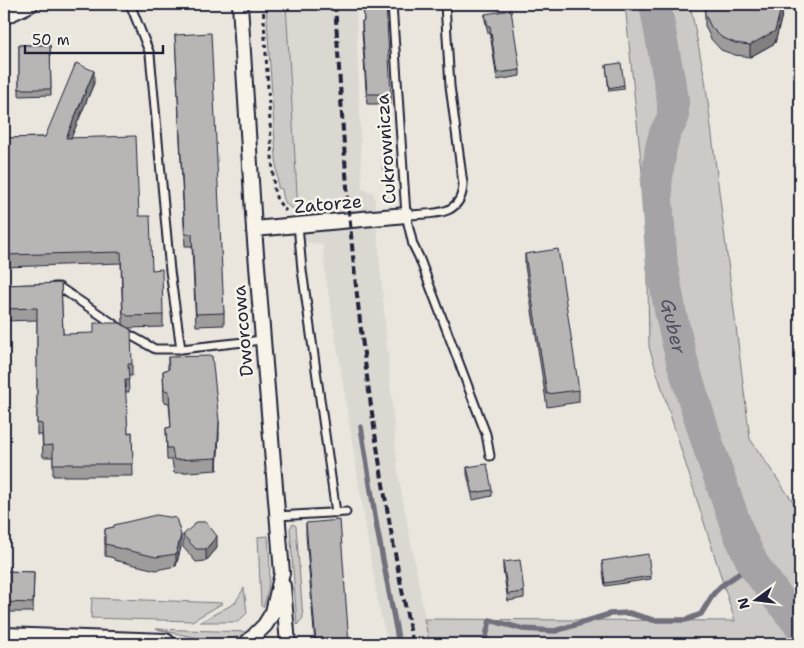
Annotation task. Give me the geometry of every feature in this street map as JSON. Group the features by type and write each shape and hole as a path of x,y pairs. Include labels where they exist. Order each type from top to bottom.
{"main road":[{"path":"4,638 165,644"}],"street":[{"path":"4,17 31,4"},
{"name":"Dworcowa","path":"240,4 262,340 282,573 272,612 265,625 246,644"},
{"name":"Zatorze","path":"254,229 406,215"},
{"path":"282,573 287,642"},
{"path":"4,638 4,644"}],"lane":[{"path":"130,4 150,54 170,271 181,349"},
{"name":"Cukrownicza","path":"392,4 406,215 450,210 460,200 462,194 463,184 450,86 445,4"},
{"path":"406,215 412,245 419,258 486,434 490,456"},
{"path":"298,225 302,270 336,513"},
{"path":"50,287 59,287 130,335 155,349 181,349 262,340"},
{"path":"277,516 346,512"}],"path":[{"path":"263,4 274,190 279,205 289,212"},
{"path":"382,204 387,198 389,191 388,180 383,166"}],"shaded area":[{"path":"266,4 286,4 298,210 288,206 284,200 282,189 278,188"},
{"path":"286,4 356,4 362,189 374,193 398,473 430,644 388,644 378,604 325,271 323,244 304,242 298,210"},
{"path":"625,4 690,4 705,79 750,439 800,512 800,644 430,644 424,619 735,621 649,347 647,221"},
{"path":"293,524 296,526 303,618 297,625 290,528"},
{"path":"268,536 269,581 263,608 261,606 258,537"},
{"path":"244,588 247,613 238,622 200,622 235,603"},
{"path":"92,598 223,603 192,621 91,618"},
{"path":"156,629 247,632 238,637 215,639"}],"building":[{"path":"363,4 386,4 391,94 367,94 362,21 364,21"},
{"path":"705,4 782,4 775,31 750,45 735,43 721,37 711,27 705,14"},
{"path":"511,10 520,70 497,73 490,26 488,26 485,14"},
{"path":"211,33 224,313 196,314 192,234 185,234 175,35"},
{"path":"19,45 50,45 51,89 19,89"},
{"path":"76,63 94,71 66,138 136,136 139,216 150,216 152,270 162,269 163,315 128,316 123,312 121,252 4,255 4,138 45,137"},
{"path":"621,63 624,85 609,88 606,65"},
{"path":"558,249 579,390 547,394 525,254"},
{"path":"61,283 63,334 94,333 94,323 120,323 131,330 132,364 128,364 129,380 125,380 128,433 132,432 133,464 53,464 53,445 43,446 42,424 37,423 37,308 4,309 4,285"},
{"path":"212,356 219,421 217,458 174,460 172,448 167,448 166,428 171,427 169,391 164,390 163,371 169,369 168,357"},
{"path":"4,462 6,462 7,482 4,483"},
{"path":"487,464 492,490 473,493 467,467"},
{"path":"156,515 176,518 181,535 176,554 156,557 105,544 105,529"},
{"path":"340,520 349,644 316,644 306,523"},
{"path":"197,522 206,522 217,536 206,549 196,549 183,535"},
{"path":"648,554 651,576 605,583 602,561"},
{"path":"520,560 524,592 508,594 503,562"},
{"path":"4,571 34,572 33,603 4,602"}],"waterway":[{"name":"Guber","path":"655,4 673,101 673,118 665,133 661,148 656,185 662,266 671,315 683,365 739,534 753,564 800,625"},
{"path":"361,427 377,528 399,644"},
{"path":"484,644 490,620 523,629 555,631 610,614 629,613 653,620 686,620 701,614 714,593 721,586 753,564"}],"railway":[{"path":"335,4 349,216 361,331 387,511 413,644"}]}
